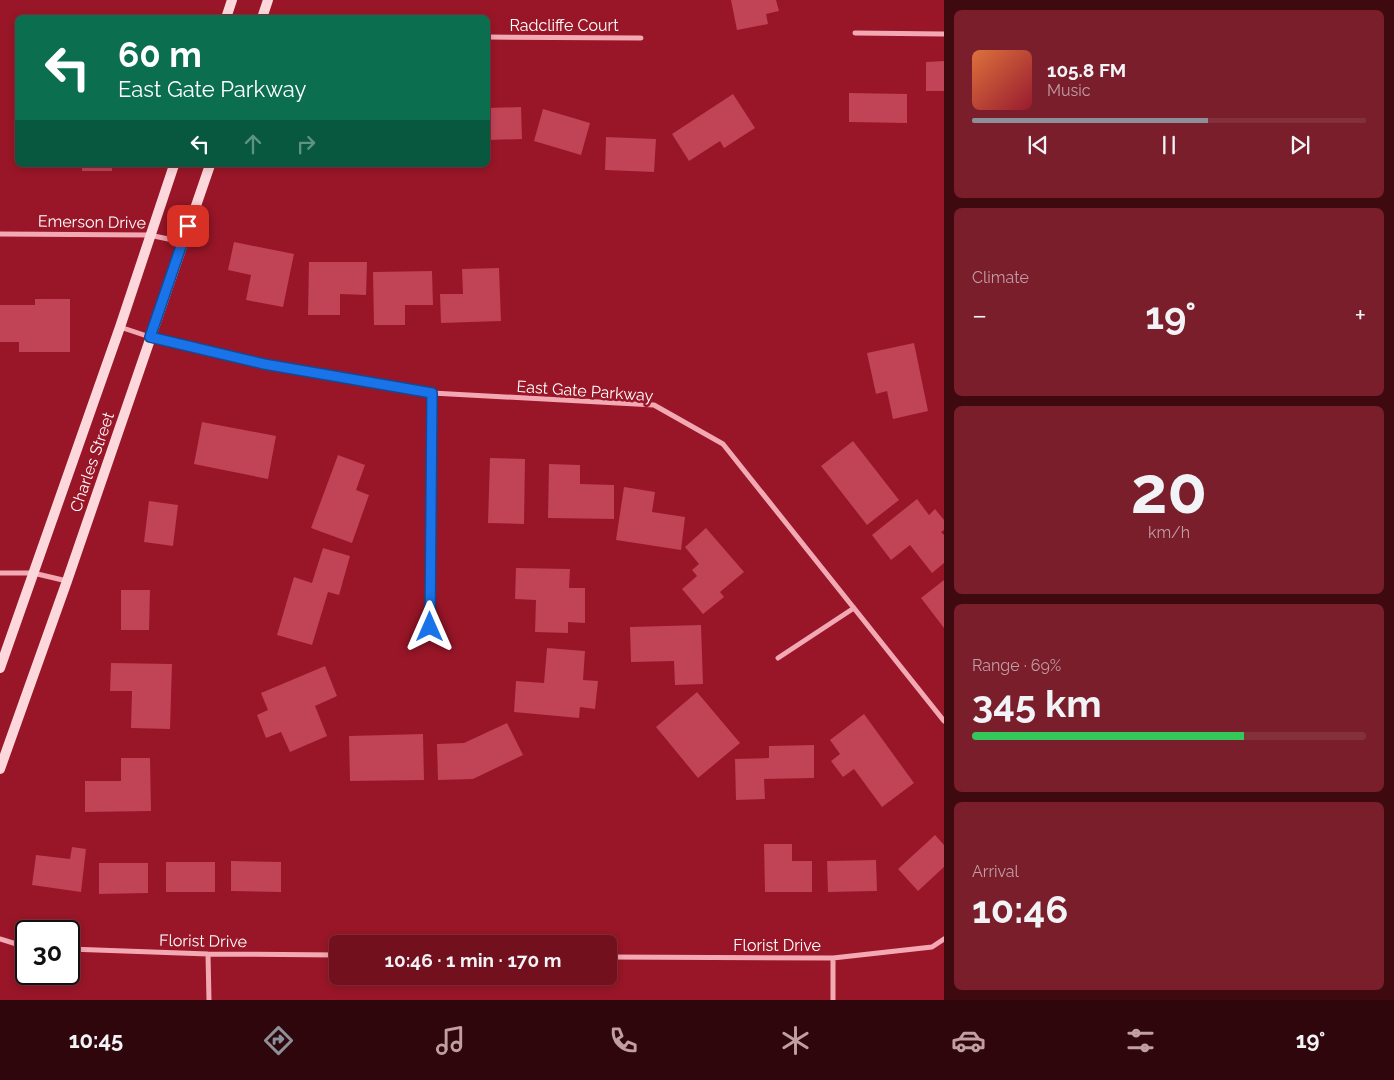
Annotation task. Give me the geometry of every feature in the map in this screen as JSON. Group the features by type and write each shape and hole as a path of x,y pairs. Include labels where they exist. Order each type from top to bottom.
{"main road":[{"path":"227,15 232,0"},
{"path":"263,15 268,0"},
{"name":"Charles Street","path":"0,668 120,327 173,167"},
{"name":"Charles Street","path":"0,769 67,581 209,167"}],"street":[{"path":"855,33 944,34"},
{"name":"Radcliffe Court","path":"490,37 641,38"},
{"name":"Emerson Drive","path":"0,234 150,235 183,242"},
{"name":"East Gate Parkway","path":"120,327 150,337 264,364 432,393 654,406 723,444 944,721"},
{"path":"430,627 432,393"},
{"path":"0,573 33,574 67,581"},
{"path":"778,658 854,608"},
{"path":"0,939 15,943"},
{"name":"Florist Drive","path":"617,957 833,958 932,948 944,939"},
{"name":"Florist Drive","path":"80,948 208,954 329,955"},
{"path":"208,954 208,1000"},
{"path":"833,958 833,1000"}],"building":[{"path":"731,0 776,0 779,11 766,14 768,24 737,30"},
{"path":"944,61 944,91 926,91 926,62"},
{"path":"849,93 907,94 907,123 849,122"},
{"path":"733,94 755,128 724,148 720,141 689,161 672,134"},
{"path":"521,107 522,139 490,140 490,108"},
{"path":"543,109 590,123 581,155 534,141"},
{"path":"606,137 656,139 654,172 605,170"},
{"path":"82,167 112,167 112,171 82,171"},
{"path":"234,242 294,254 283,307 246,300 251,275 228,270"},
{"path":"309,262 367,262 366,295 340,294 340,315 308,315"},
{"path":"499,268 501,321 441,323 440,294 463,294 462,269"},
{"path":"432,271 433,305 405,305 405,325 374,325 373,272"},
{"path":"35,299 70,299 70,352 19,352 19,342 0,342 0,305 35,305"},
{"path":"914,343 928,411 893,419 887,391 876,394 867,353"},
{"path":"202,422 276,436 268,479 194,464"},
{"path":"853,441 899,500 867,525 821,466"},
{"path":"338,455 365,465 356,490 369,495 352,543 311,528"},
{"path":"490,458 525,459 524,524 488,523"},
{"path":"549,464 580,465 580,484 614,485 614,519 548,518"},
{"path":"624,487 655,492 652,512 685,517 681,550 616,540"},
{"path":"917,499 929,515 935,509 944,520 944,530 941,532 944,535 944,563 932,573 910,545 891,560 872,535"},
{"path":"149,501 178,505 173,546 144,542"},
{"path":"706,528 744,572 720,592 724,597 703,614 682,589 697,576 692,570 699,564 685,547"},
{"path":"323,548 350,556 339,595 328,592 312,645 277,635 294,577 312,583"},
{"path":"516,568 570,569 569,588 585,588 585,623 568,622 568,633 535,632 536,600 515,599"},
{"path":"944,580 944,628 921,598"},
{"path":"121,590 150,590 149,630 121,630"},
{"path":"701,625 703,684 675,685 674,661 631,662 630,627"},
{"path":"547,648 585,651 583,680 598,681 595,709 580,707 579,718 514,712 516,681 544,683"},
{"path":"111,663 172,664 170,729 131,728 132,691 110,691"},
{"path":"325,666 337,696 315,706 327,736 290,752 281,732 266,738 257,715 268,710 261,693"},
{"path":"697,692 740,743 698,778 656,727"},
{"path":"864,714 914,783 882,807 854,769 843,777 831,761 840,754 830,740"},
{"path":"507,723 523,755 473,779 438,780 437,744 464,743"},
{"path":"423,734 424,780 350,781 349,736"},
{"path":"814,745 814,778 764,779 765,799 736,800 735,759 769,758 769,746"},
{"path":"121,758 150,758 151,811 85,812 85,781 121,781"},
{"path":"935,835 944,845 944,867 918,891 898,869"},
{"path":"764,844 792,844 792,861 812,861 812,892 765,892"},
{"path":"72,847 86,849 81,892 32,885 36,855 70,859"},
{"path":"876,860 877,891 828,892 827,861"},
{"path":"231,861 281,862 281,892 231,891"},
{"path":"166,862 215,862 215,892 166,892"},
{"path":"99,863 148,863 148,893 99,894"}],"route":[{"path":"188,226 150,337 264,364 432,393 430,627"}]}
